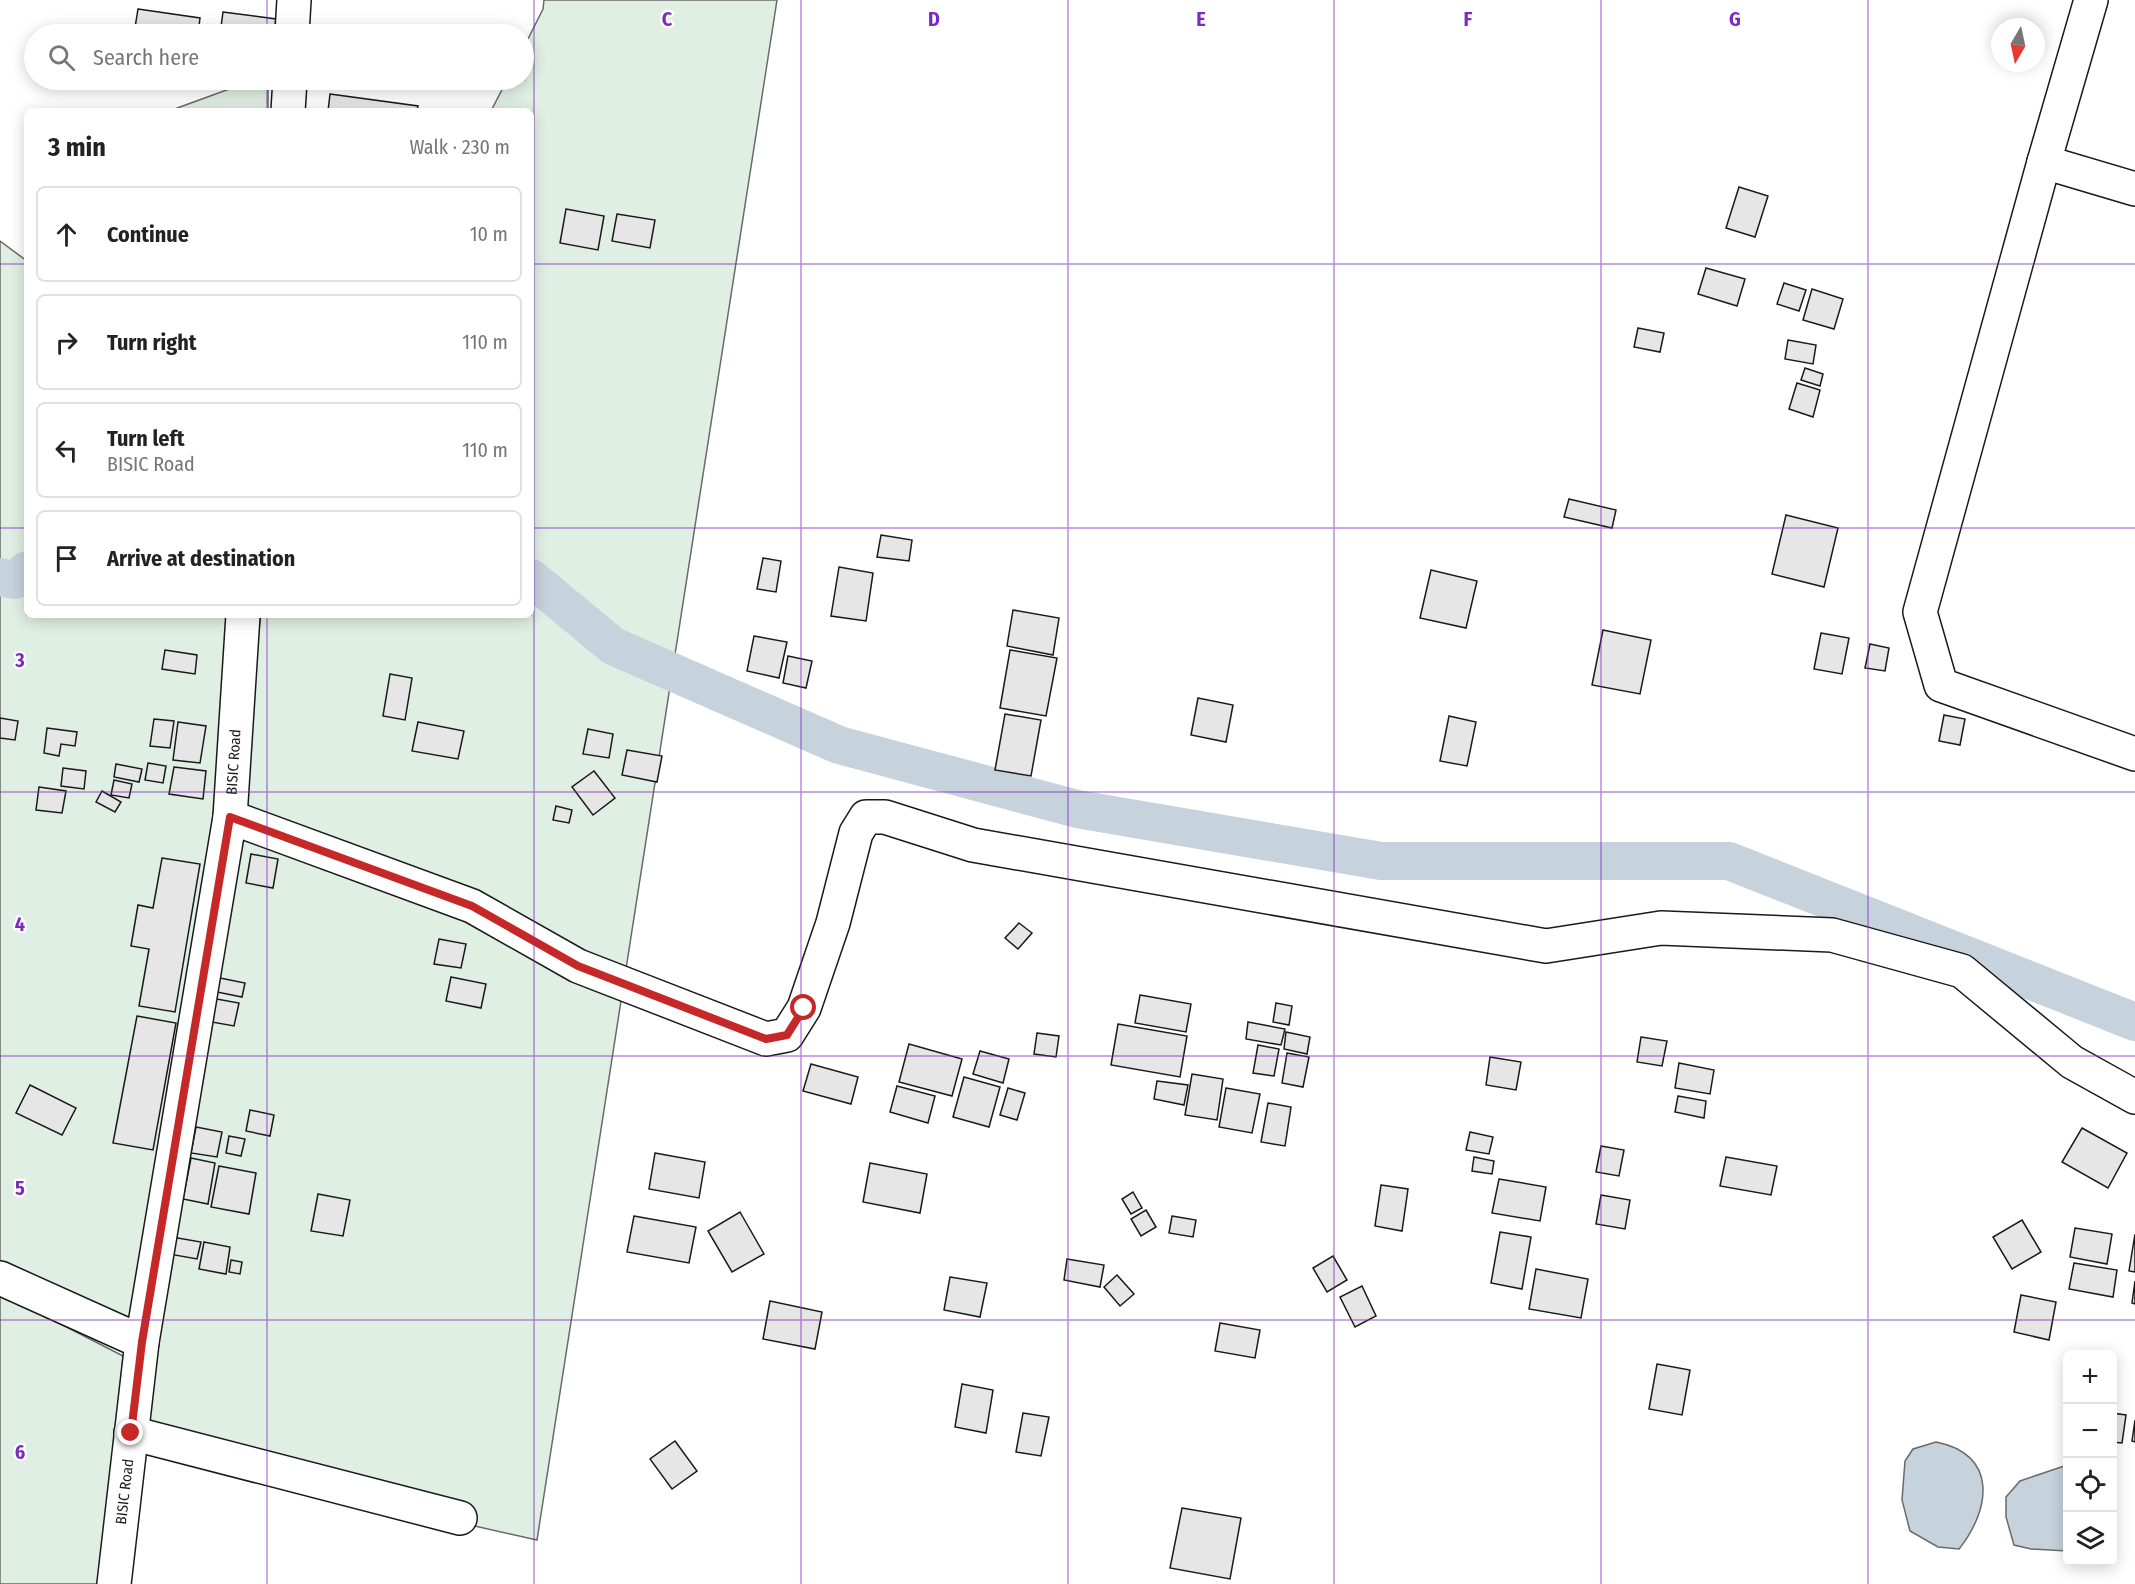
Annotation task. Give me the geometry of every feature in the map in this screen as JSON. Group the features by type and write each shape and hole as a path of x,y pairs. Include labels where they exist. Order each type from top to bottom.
{"street":[{"path":"293,24 294,0"},
{"path":"2091,0 1920,612 1941,685 2135,754"},
{"path":"288,108 289,90"},
{"path":"2044,162 2135,189"},
{"name":"BISIC Road","path":"114,1584 142,1342 230,817 243,618"},
{"path":"230,817 472,906 578,966 766,1039 787,1035 804,1008 833,923 856,833 866,817 885,817 973,844 1546,946 1660,928 1832,935 1962,971 2072,1062 2135,1097"},
{"path":"0,1278 142,1342"},
{"path":"131,1433 460,1518"}],"green space":[{"path":"544,0 777,0 537,1540 137,1450 261,618 534,618 534,108 493,108 502,90 534,90 534,27 543,9"},
{"path":"227,90 268,90 268,108 177,108"},
{"path":"0,241 24,259 24,618 242,618 142,1342 0,1278"},
{"path":"0,1293 123,1356 102,1584 0,1584"}],"shaded area":[{"path":"1936,1442 1956,1448 1970,1458 1979,1471 1983,1485 1978,1517 1959,1549 1938,1547 1910,1531 1902,1500 1905,1461 1913,1449"},
{"path":"2063,1466 2063,1551 2031,1549 2014,1545 2006,1517 2006,1497 2020,1481"}],"building":[{"path":"138,9 200,18 199,24 136,24"},
{"path":"223,12 276,19 275,24 221,24"},
{"path":"330,94 418,106 418,108 328,108"},
{"path":"1739,187 1768,196 1755,237 1726,228"},
{"path":"566,209 604,216 598,250 560,243"},
{"path":"617,214 655,220 650,248 612,241"},
{"path":"1706,268 1745,279 1737,306 1698,294"},
{"path":"1784,283 1806,290 1799,311 1777,304"},
{"path":"1812,289 1843,299 1834,329 1803,320"},
{"path":"1638,328 1664,333 1660,352 1634,347"},
{"path":"1788,340 1816,345 1813,364 1785,359"},
{"path":"1805,368 1823,374 1820,386 1801,380"},
{"path":"1797,383 1820,390 1813,417 1789,409"},
{"path":"1569,499 1616,510 1612,528 1564,517"},
{"path":"1786,515 1838,528 1824,587 1772,574"},
{"path":"881,535 912,540 909,561 877,557"},
{"path":"763,558 781,561 776,592 757,589"},
{"path":"839,567 873,573 866,621 831,616"},
{"path":"1431,570 1477,581 1466,628 1420,618"},
{"path":"1013,610 1059,618 1053,655 1007,646"},
{"path":"1603,630 1651,640 1640,694 1592,685"},
{"path":"1821,633 1849,638 1842,674 1814,669"},
{"path":"754,636 787,642 779,678 747,671"},
{"path":"1870,644 1889,648 1885,671 1865,668"},
{"path":"165,650 197,655 195,674 162,669"},
{"path":"1010,650 1057,658 1046,716 1000,708"},
{"path":"788,656 812,661 806,688 783,683"},
{"path":"390,674 412,678 405,720 383,716"},
{"path":"1198,698 1233,705 1226,742 1191,735"},
{"path":"1005,714 1041,720 1031,776 995,770"},
{"path":"1944,715 1965,719 1960,745 1939,741"},
{"path":"1449,716 1476,722 1467,766 1440,761"},
{"path":"0,718 18,721 15,740 0,738"},
{"path":"154,719 174,721 170,748 150,746"},
{"path":"178,722 206,726 200,763 173,760"},
{"path":"418,722 464,731 458,759 412,751"},
{"path":"47,728 77,732 75,746 61,744 59,756 44,753"},
{"path":"588,729 613,734 609,758 583,754"},
{"path":"627,750 662,756 657,782 622,775"},
{"path":"148,763 166,766 163,783 145,780"},
{"path":"116,764 142,769 139,782 114,777"},
{"path":"174,767 206,771 203,799 169,794"},
{"path":"63,768 86,771 84,789 61,786"},
{"path":"594,771 615,798 593,815 572,787"},
{"path":"114,780 132,784 129,798 111,795"},
{"path":"39,787 66,791 62,813 36,810"},
{"path":"102,791 121,802 115,812 96,802"},
{"path":"556,806 572,810 569,823 553,820"},
{"path":"251,854 278,859 273,888 246,883"},
{"path":"162,858 200,864 175,1012 139,1006 149,949 131,946 138,905 153,908"},
{"path":"1019,923 1032,933 1018,949 1005,938"},
{"path":"439,939 466,944 461,968 434,964"},
{"path":"451,977 486,984 481,1008 446,1001"},
{"path":"220,978 245,983 242,997 217,992"},
{"path":"1140,995 1191,1004 1186,1032 1135,1023"},
{"path":"211,998 239,1003 234,1026 206,1021"},
{"path":"1276,1003 1292,1006 1289,1025 1273,1022"},
{"path":"137,1016 176,1023 153,1150 113,1143"},
{"path":"1248,1022 1285,1029 1281,1045 1246,1039"},
{"path":"1118,1024 1187,1036 1180,1077 1111,1065"},
{"path":"1286,1032 1310,1037 1307,1054 1284,1049"},
{"path":"1037,1033 1059,1036 1056,1057 1034,1054"},
{"path":"1641,1037 1667,1041 1662,1066 1637,1062"},
{"path":"909,1044 962,1059 952,1096 899,1082"},
{"path":"1258,1045 1279,1049 1274,1076 1253,1073"},
{"path":"980,1051 1009,1059 1003,1083 973,1074"},
{"path":"1287,1053 1309,1057 1303,1087 1282,1083"},
{"path":"1490,1057 1521,1062 1516,1090 1486,1085"},
{"path":"1679,1063 1714,1070 1710,1094 1675,1088"},
{"path":"811,1064 858,1077 851,1104 803,1091"},
{"path":"1192,1074 1223,1079 1217,1120 1185,1115"},
{"path":"964,1077 1000,1087 989,1127 953,1117"},
{"path":"1157,1081 1188,1085 1184,1105 1154,1099"},
{"path":"30,1085 76,1108 62,1135 16,1113"},
{"path":"897,1086 935,1096 928,1123 890,1112"},
{"path":"1008,1088 1025,1093 1017,1120 1000,1115"},
{"path":"1226,1088 1260,1094 1252,1133 1219,1127"},
{"path":"1678,1096 1706,1101 1704,1118 1675,1112"},
{"path":"1268,1103 1291,1107 1285,1146 1261,1142"},
{"path":"250,1110 274,1115 270,1136 246,1131"},
{"path":"196,1127 222,1132 217,1157 191,1153"},
{"path":"2082,1128 2127,1153 2108,1188 2062,1162"},
{"path":"1470,1132 1493,1137 1489,1154 1466,1150"},
{"path":"229,1136 245,1139 241,1156 226,1153"},
{"path":"1601,1146 1624,1150 1619,1176 1596,1172"},
{"path":"655,1153 705,1162 699,1198 649,1189"},
{"path":"1474,1157 1494,1161 1492,1174 1472,1171"},
{"path":"1726,1157 1777,1166 1771,1195 1720,1186"},
{"path":"191,1158 215,1163 208,1204 183,1199"},
{"path":"870,1163 927,1174 920,1213 863,1202"},
{"path":"219,1166 256,1173 249,1214 211,1207"},
{"path":"1499,1179 1546,1187 1540,1221 1492,1213"},
{"path":"1381,1185 1408,1189 1402,1231 1375,1226"},
{"path":"1133,1192 1142,1208 1131,1214 1122,1199"},
{"path":"318,1194 350,1200 343,1236 311,1231"},
{"path":"1601,1195 1630,1200 1625,1229 1596,1224"},
{"path":"1146,1210 1156,1227 1141,1236 1131,1219"},
{"path":"740,1212 764,1254 732,1272 708,1231"},
{"path":"634,1216 696,1227 689,1263 627,1252"},
{"path":"1172,1216 1196,1220 1193,1237 1169,1233"},
{"path":"2022,1220 2041,1252 2012,1269 1993,1237"},
{"path":"2075,1228 2112,1234 2107,1264 2070,1257"},
{"path":"1500,1232 1531,1237 1522,1289 1491,1283"},
{"path":"2135,1234 2135,1272 2129,1271"},
{"path":"172,1237 201,1242 197,1259 169,1254"},
{"path":"204,1242 230,1247 226,1274 199,1269"},
{"path":"1333,1256 1347,1280 1327,1292 1313,1268"},
{"path":"1067,1259 1104,1265 1100,1287 1064,1280"},
{"path":"231,1260 242,1262 240,1274 229,1272"},
{"path":"2074,1263 2117,1270 2113,1297 2069,1289"},
{"path":"1536,1269 1588,1279 1581,1318 1529,1309"},
{"path":"1117,1275 1134,1294 1120,1306 1104,1287"},
{"path":"950,1277 987,1283 980,1317 944,1310"},
{"path":"2135,1281 2135,1304 2132,1303"},
{"path":"1362,1286 1376,1316 1355,1327 1340,1297"},
{"path":"2021,1295 2056,1302 2049,1340 2014,1332"},
{"path":"770,1301 822,1312 815,1349 763,1339"},
{"path":"1220,1323 1260,1330 1255,1358 1215,1351"},
{"path":"1657,1364 1690,1370 1682,1415 1649,1409"},
{"path":"962,1384 993,1390 986,1433 955,1427"},
{"path":"1023,1413 1049,1417 1041,1456 1016,1452"},
{"path":"2117,1414 2126,1415 2122,1443 2117,1442"},
{"path":"2135,1420 2135,1442 2132,1441"},
{"path":"675,1441 697,1471 672,1489 650,1459"},
{"path":"1182,1508 1241,1518 1230,1579 1170,1568"}],"waterway":[{"path":"0,577 14,580 24,572"},
{"path":"534,580 613,646 839,745 1077,809 1381,861 1729,861 2135,1022"}],"route":[{"path":"131,1433 142,1342 230,817 472,906 578,966 766,1039 787,1035 804,1008"}]}
